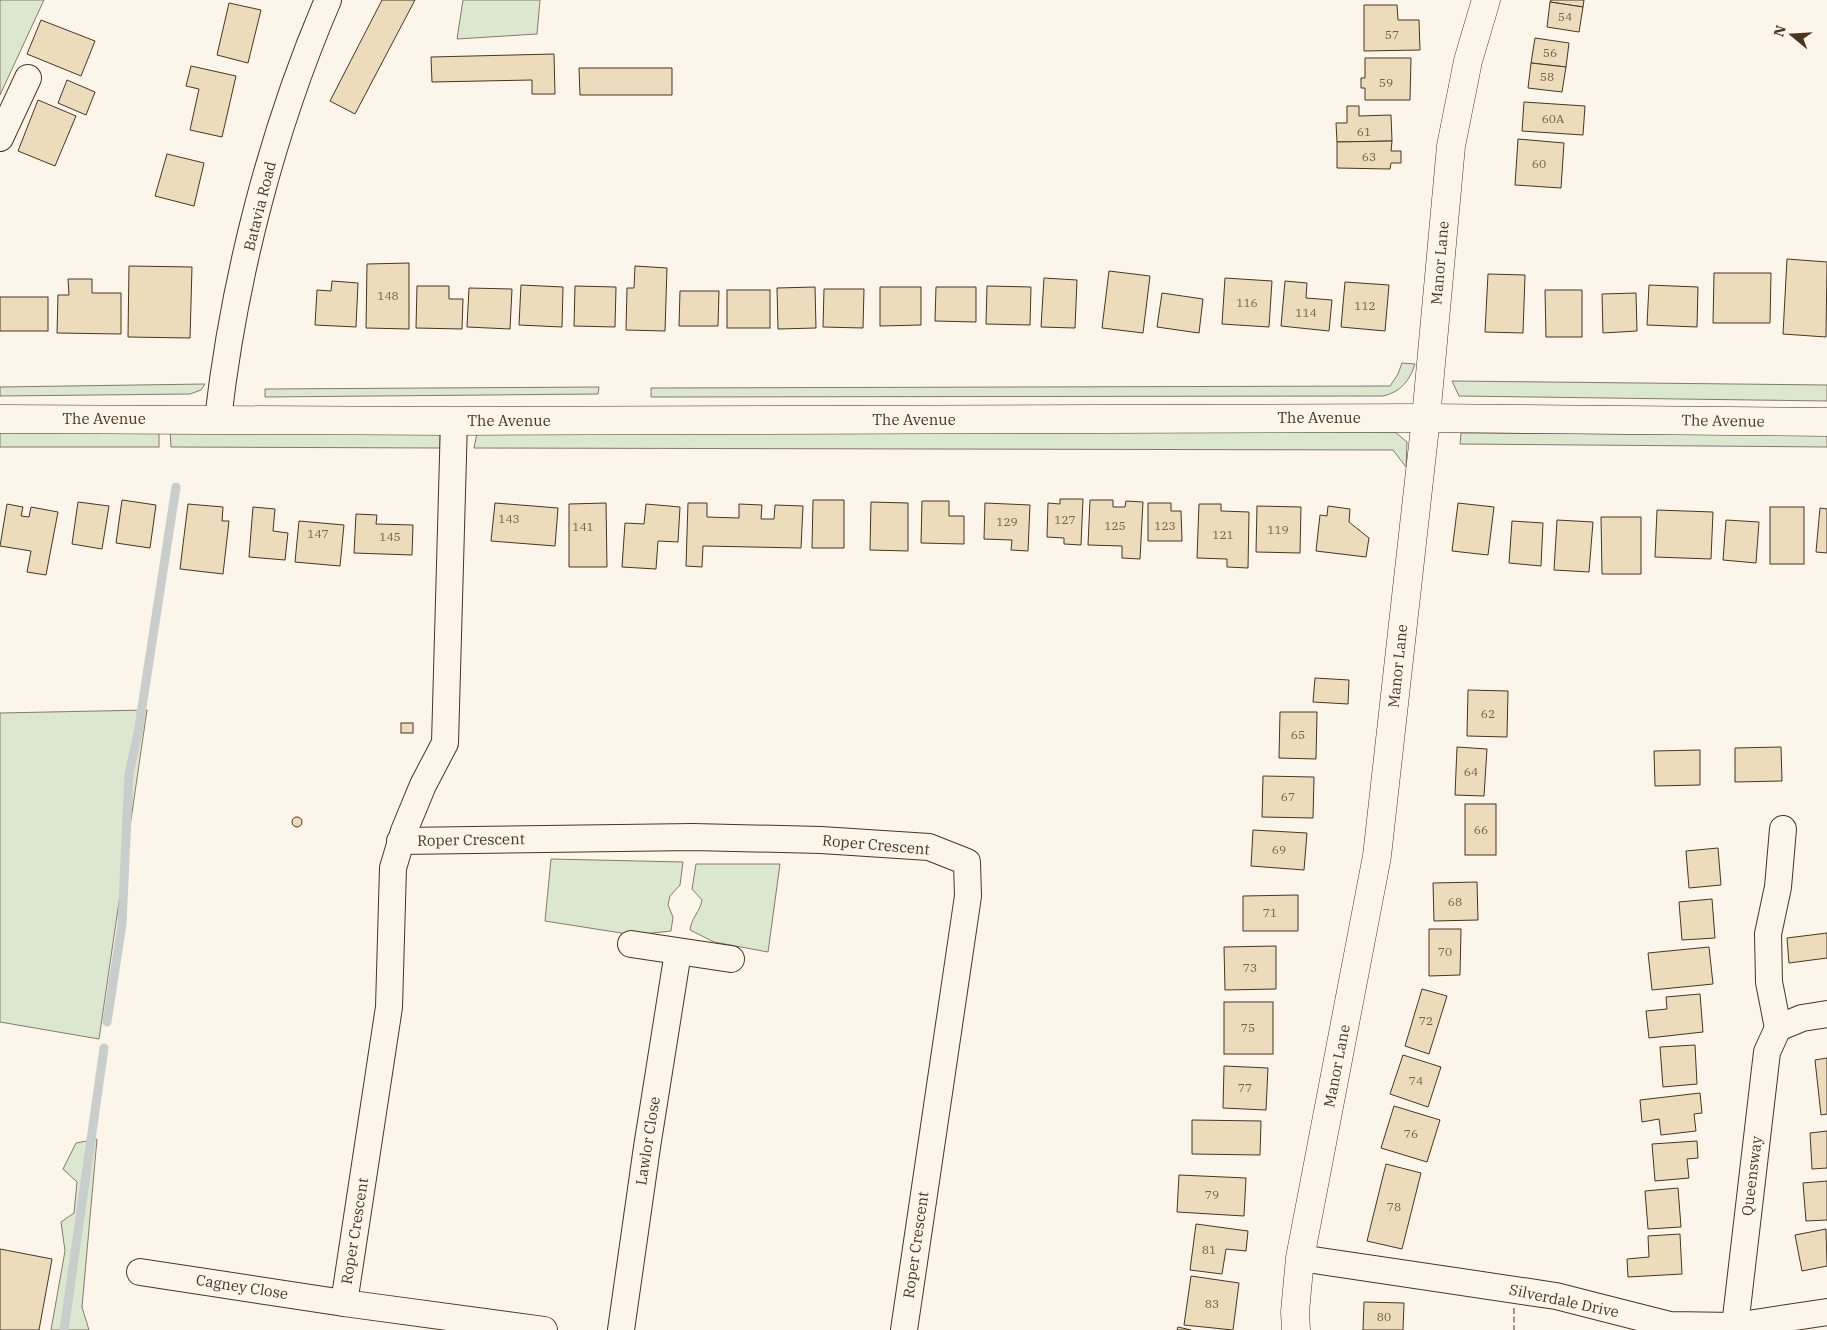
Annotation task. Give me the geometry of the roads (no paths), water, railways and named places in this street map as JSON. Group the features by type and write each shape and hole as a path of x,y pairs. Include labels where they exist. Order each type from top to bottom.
{"street":[{"name":"Batavia Road","path":"218,419 224,359 262,189 305,55 328,0"},
{"name":"Manor Lane","path":"1296,1330 1295,1312 1300,1258 1377,856 1426,418 1451,146 1468,61 1486,0"},
{"path":"0,138 28,78"},
{"name":"The Avenue","path":"0,419 454,421 1426,418 1827,422"},
{"name":"Roper Crescent","path":"454,421 445,743 423,785 400,841 393,868 389,1007 344,1303 544,1330"},
{"path":"1783,829 1778,887 1768,934 1769,982 1778,1028 1802,1018 1827,1014"},
{"name":"Roper Crescent","path":"400,841 693,837 820,840 929,847 966,862 968,896 904,1330"},
{"path":"632,944 732,959"},
{"name":"Lawlor Close","path":"621,1330 647,1147 678,952"},
{"name":"Queensway","path":"1735,1326 1767,1052 1778,1028"},
{"name":"Silverdale Drive","path":"1300,1258 1556,1296 1670,1325 1735,1326 1827,1312"},
{"name":"Cagney Close","path":"140,1272 344,1303"}],"waterway":[{"path":"107,1022 122,924 129,774 138,733 176,487"},
{"path":"64,1330 104,1048"}]}
